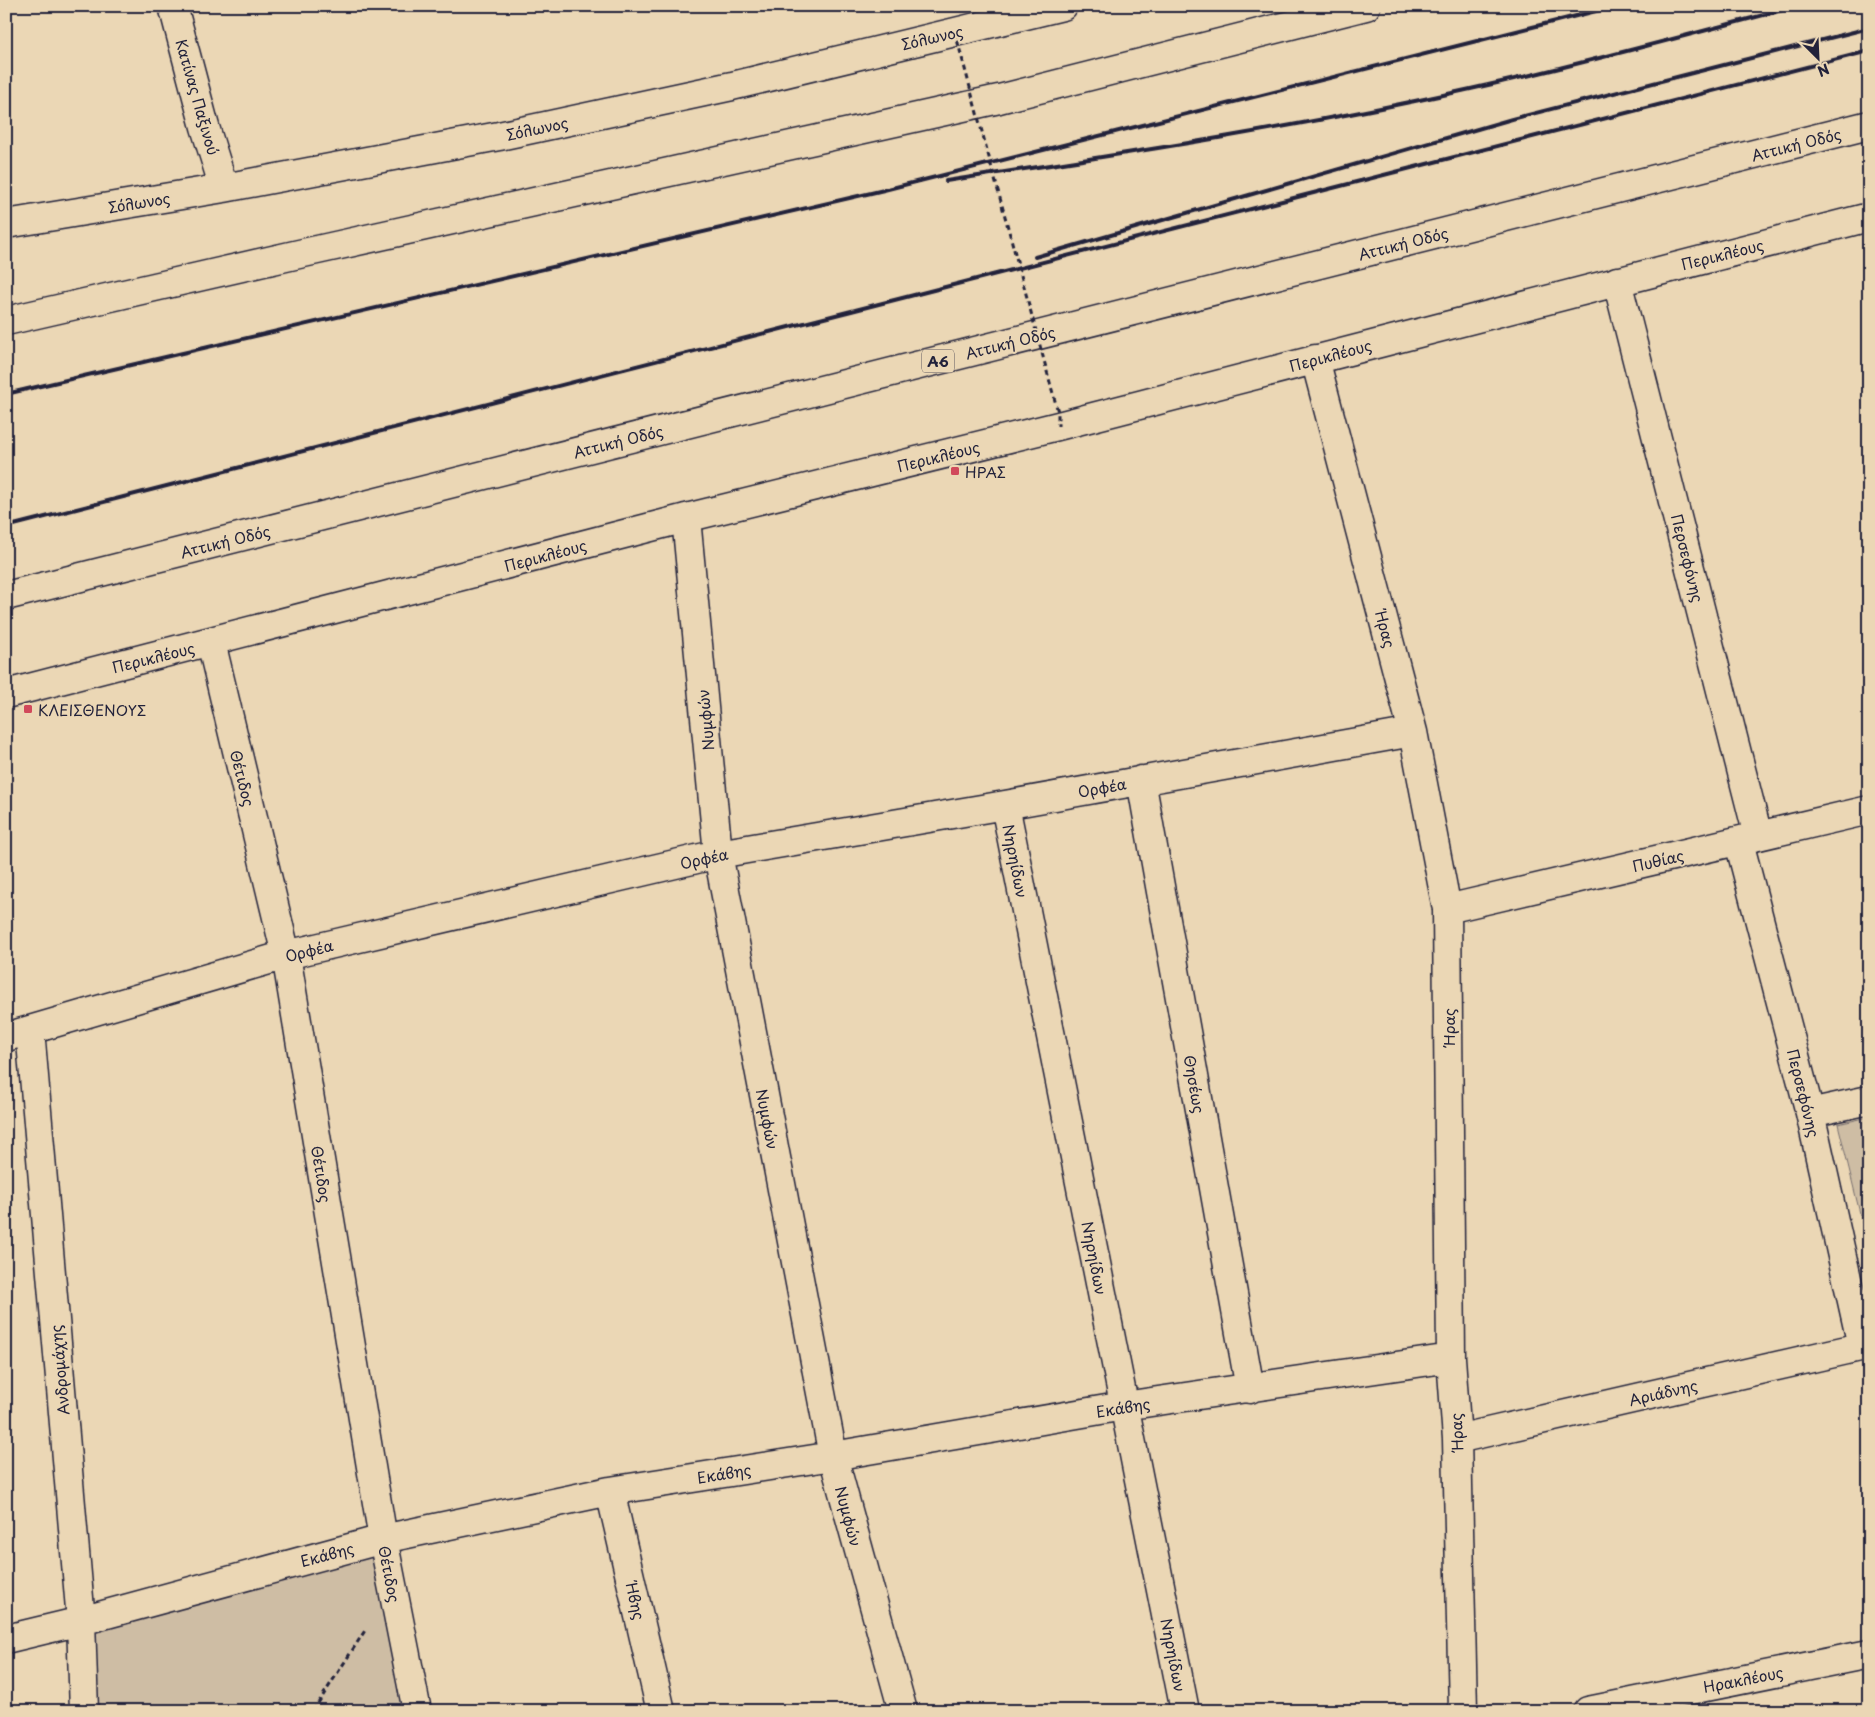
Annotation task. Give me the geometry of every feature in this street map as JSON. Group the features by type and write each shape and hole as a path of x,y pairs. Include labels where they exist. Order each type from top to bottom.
{"main road":[{"name":"Κατίνας Παξινού","path":"173,6 205,127 224,188"},
{"name":"Σόλωνος","path":"6,224 224,188 499,136 732,86 955,32 1022,11 1063,6"},
{"path":"6,321 999,99 1366,6"},
{"name":"Αττική Οδός","path":"6,596 1869,125"},
{"name":"Περικλέους","path":"6,694 686,518 1058,426 1869,217"},
{"name":"Περσεφόνης","path":"1617,281 1865,1346"},
{"name":"Ήρας","path":"1315,359 1413,732 1447,909 1451,1358 1457,1440 1463,1711"},
{"name":"Νυμφών","path":"686,518 718,854 832,1456 903,1711"},
{"name":"Θέτιδος","path":"211,642 286,955 383,1540 417,1711"},
{"name":"Ορφέα","path":"18,1034 286,955 718,854 1413,732"},
{"name":"Θησέως","path":"1141,780 1250,1388"},
{"name":"Νηρηίδων","path":"1005,805 1184,1711"},
{"name":"Πυθίας","path":"1447,909 1869,810"},
{"name":"Ανδρομάχης","path":"18,1034 81,1621 84,1711"},
{"path":"1810,1113 1869,1100"},
{"name":"Αριάδνης","path":"1457,1440 1865,1346"},
{"name":"Εκάβης","path":"6,1639 81,1621 383,1540 610,1491 832,1456 1124,1406 1451,1358"},
{"name":"Ήβης","path":"610,1491 661,1711"},
{"name":"Ηρακλέους","path":"1588,1711 1869,1654"}],"path":[{"path":"955,32 1058,412 1058,426"},
{"path":"313,1711 392,1588"}],"shaded area":[{"path":"1869,1117 1869,1250 1838,1124"},
{"path":"383,1539 417,1711 84,1711 81,1621"}],"railway":[{"path":"6,394 884,190 1616,6"},
{"path":"946,181 1223,137 1429,98 1573,65 1798,6"},
{"path":"1035,257 1512,119 1869,28"},
{"path":"6,527 1869,51"}],"place":[{"name":"ΗΡΑΣ","path":"955,471"},
{"name":"ΚΛΕΙΣΘΕΝΟΥΣ","path":"28,709"}]}
